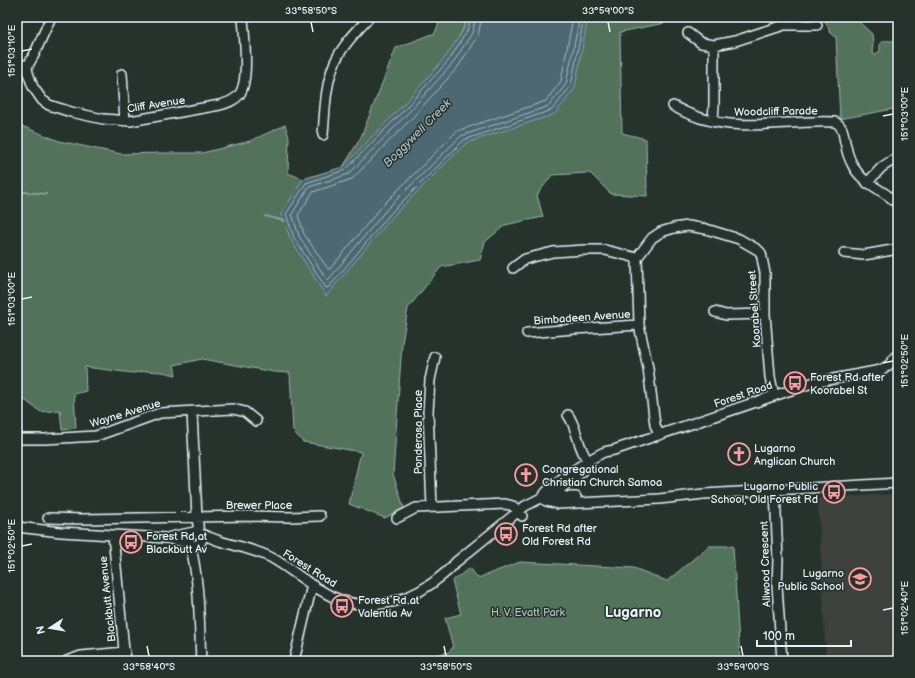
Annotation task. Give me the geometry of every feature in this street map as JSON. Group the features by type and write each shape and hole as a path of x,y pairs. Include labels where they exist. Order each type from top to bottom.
{"street":[{"path":"17,62 27,67 34,55 50,17"},
{"name":"Cliff Avenue","path":"27,67 37,94 49,105 90,116 112,120 137,121 220,105 232,101 240,94 246,78 243,17"},
{"path":"323,135 325,97 329,77 335,61 367,17"},
{"path":"688,33 701,43 714,45 736,41 784,25 817,25"},
{"path":"713,121 714,45"},
{"path":"122,74 125,121"},
{"name":"Woodcliff Parade","path":"673,106 690,115 713,121 744,125 835,122 843,130 845,145 852,165 868,183"},
{"path":"898,157 882,167 868,183 898,204"},
{"name":"Koorabel Street","path":"637,258 652,238 661,232 688,226 706,229 746,242 758,250 765,273 765,314 770,377 774,396"},
{"path":"844,253 864,255 898,249"},
{"path":"513,268 525,259 553,252 605,250 637,258 639,326 648,368 655,425 659,435"},
{"path":"715,312 726,315 765,314"},
{"name":"Bimbadeen Avenue","path":"526,333 639,326"},
{"name":"Forest Road","path":"195,539 222,542 266,556 286,567 312,585 347,602 380,605 397,602 412,596 450,570 459,566 532,502 549,497 563,478 603,452 614,450 817,382 876,371 894,366 898,354"},
{"name":"Ponderosa Place","path":"432,507 428,412 430,380 435,357"},
{"name":"Wayne Avenue","path":"17,439 96,436 160,414 233,409 245,412 256,421"},
{"path":"192,412 197,517 194,557 201,661"},
{"path":"568,415 576,430 581,450 588,461"},
{"name":"Forest Road","path":"520,514 530,510 578,474 607,457 614,450"},
{"path":"549,497 556,504 659,499 704,494 898,483"},
{"path":"564,486 566,492 571,497"},
{"name":"Allwood Crescent","path":"775,490 778,560 777,586 782,661"},
{"path":"549,497 659,493 704,494"},
{"path":"397,518 416,508 505,504 518,501 532,502"},
{"path":"505,504 511,505 520,514"},
{"name":"Brewer Place","path":"197,517 320,516"},
{"path":"48,518 83,519 197,517"},
{"path":"17,527 60,532 195,539"},
{"name":"Blackbutt Avenue","path":"113,535 125,656"},
{"path":"294,661 312,585"},
{"path":"67,661 81,656 125,656"}],"shaded area":[{"name":"Lugarno Public School","path":"898,494 898,661 826,661 818,498"}],"green space":[{"path":"441,17 467,17 456,42 440,65 402,106 572,17 666,17 665,23 620,32 622,133 646,139 647,196 611,194 590,173 552,175 537,195 543,217 505,225 485,242 480,260 441,267 408,308 402,343 393,474 404,508 385,518 349,504 361,452 303,442 293,431 290,373 274,372 202,359 174,365 176,375 146,371 133,373 85,367 86,391 74,394 76,428 62,430 60,410 41,412 19,396 17,388 17,192 47,194 17,191 17,124 59,141 121,154 202,153 250,141 285,125 289,137 288,173 303,179 343,167 361,137 396,48 435,33"},
{"path":"823,17 858,17 859,22 872,34 872,52 874,55 880,51 880,43 898,40 898,108 840,119 836,37 831,33"},
{"name":"H. V. Evatt Park","path":"709,546 733,546 740,661 438,661 436,655 449,652 453,647 445,618 461,614 452,581 470,568 478,578 520,562 634,568 667,581"}],"water":[{"path":"467,17 594,17 587,22 575,88 555,114 466,143 394,215 326,296 291,240 281,214 303,179 343,167 402,106 445,58 464,29"}],"waterway":[{"name":"Boggywell Creek","path":"265,216 285,221"}],"place":[{"name":"Forest Rd after Koorabel St","path":"795,383"},
{"name":"Lugarno Anglican Church","path":"739,454"},
{"name":"Congregational Christian Church Samoa","path":"526,475"},
{"name":"Lugarno Public School, Old Forest Rd","path":"834,492"},
{"name":"Forest Rd after Old Forest Rd","path":"506,534"},
{"name":"Forest Rd at Blackbutt Av","path":"131,542"},
{"name":"Lugarno Public School","path":"860,579"},
{"name":"Forest Rd at Valentia Av","path":"342,606"}],"district":[{"name":"Lugarno","path":"633,612"}]}
